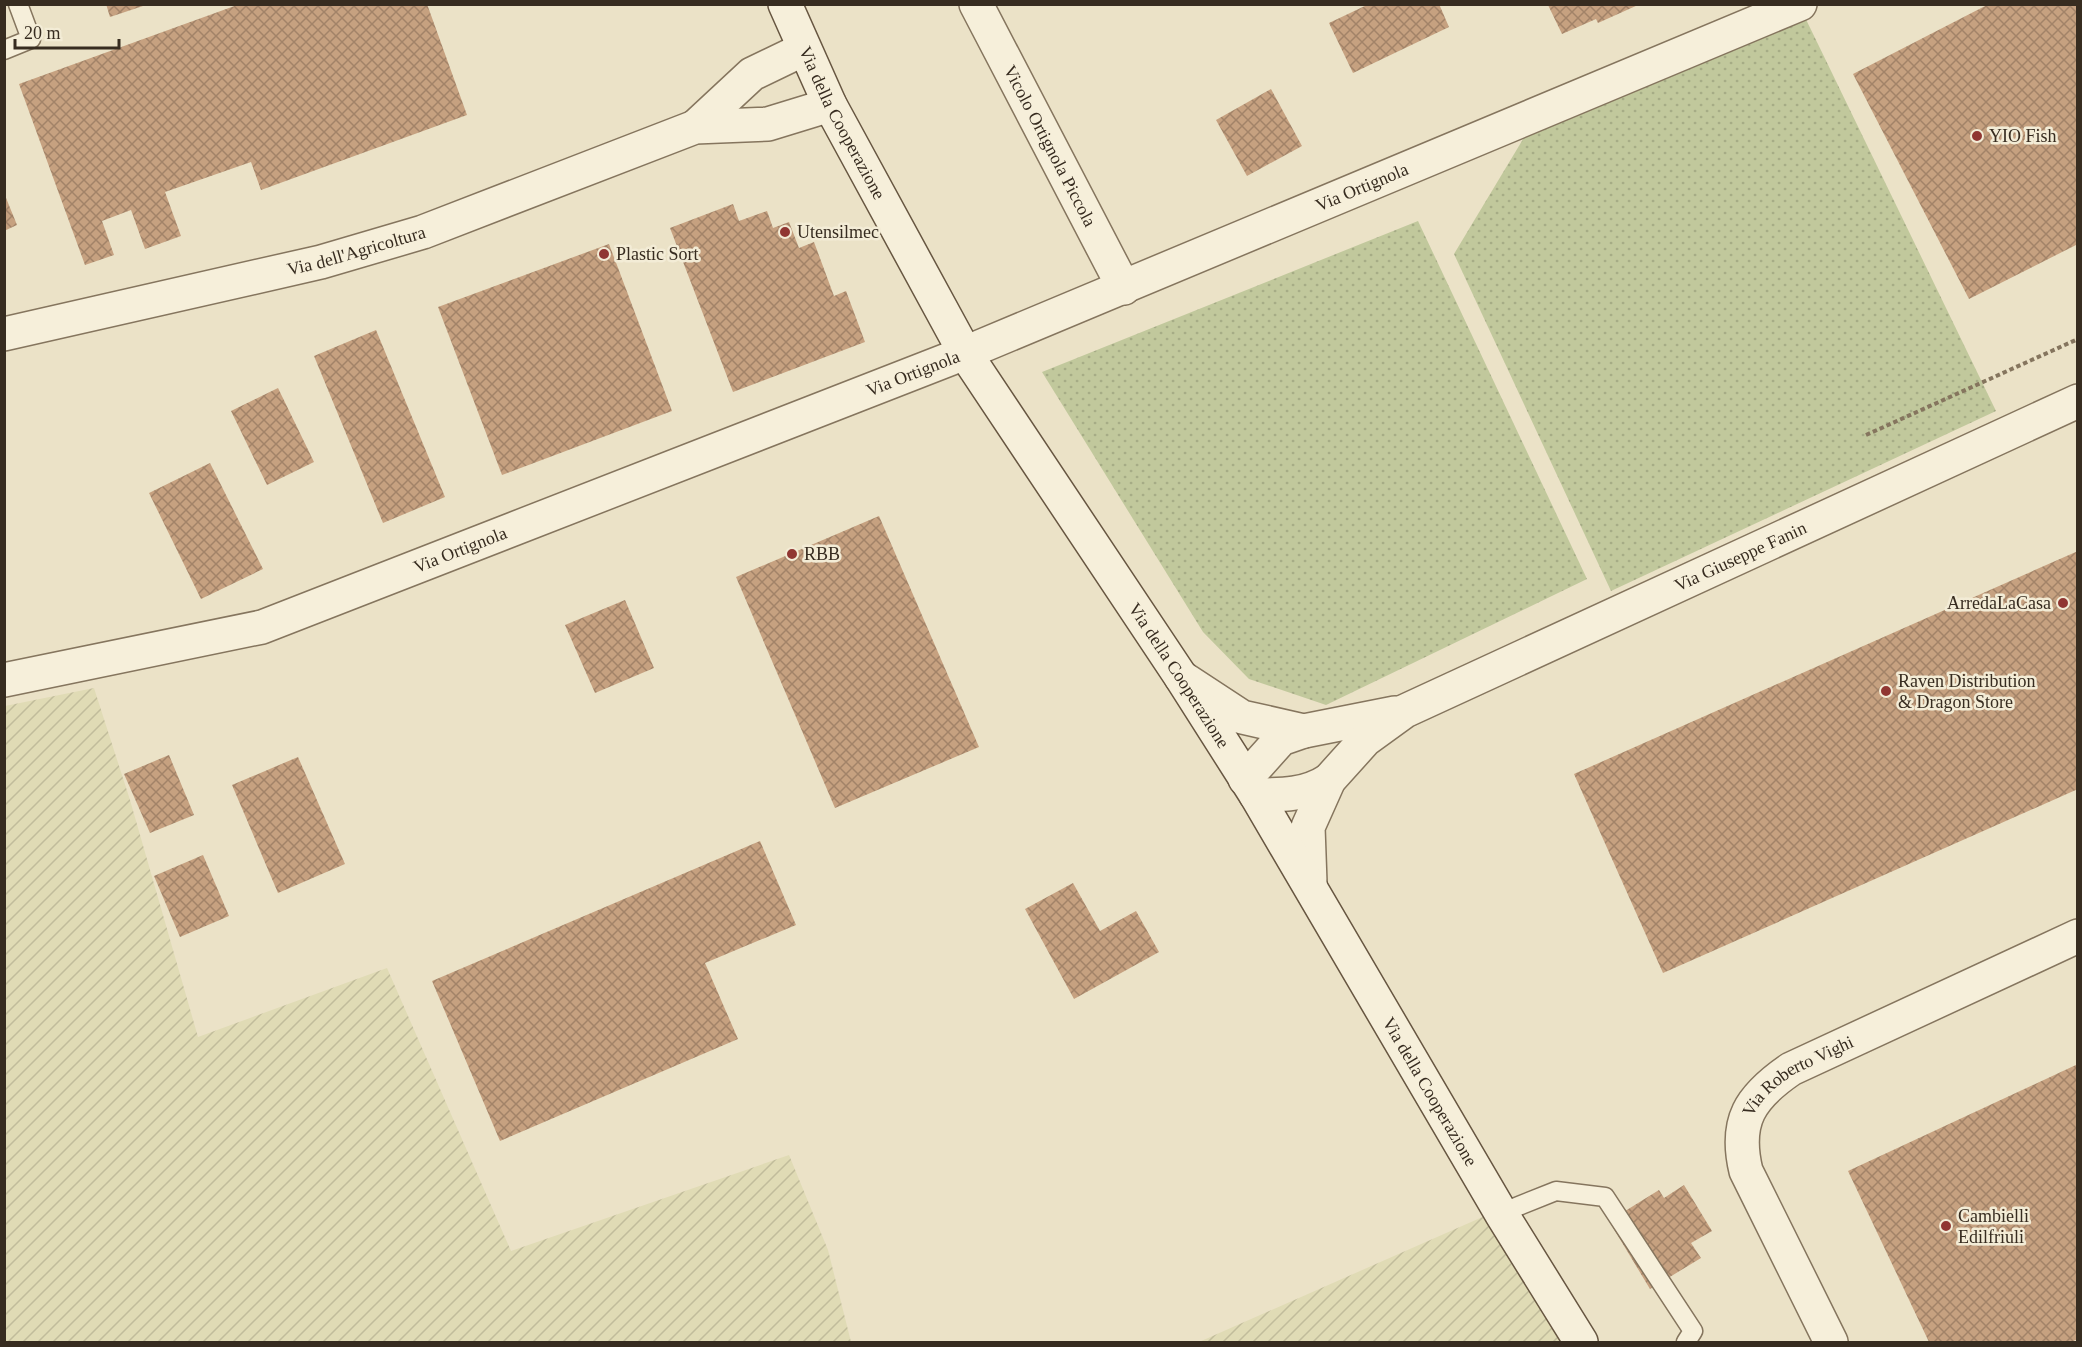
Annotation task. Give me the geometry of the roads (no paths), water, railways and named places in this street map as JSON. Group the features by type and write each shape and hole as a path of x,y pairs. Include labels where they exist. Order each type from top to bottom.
{"street":[{"name":"Via della Cooperazione","path":"785,4 830,105 965,353 1181,677 1310,883 1501,1213 1581,1342"},
{"name":"Vicolo Ortignola Piccola","path":"976,4 1124,288"},
{"name":"Via Ortignola","path":"4,680 262,627 965,353 1800,4"},
{"name":"Via dell'Agricoltura","path":"695,127 752,74 804,49"},
{"name":"Via dell'Agricoltura","path":"4,334 321,262 423,232 695,127 768,124 830,105"},
{"name":"Via Giuseppe Fanin","path":"1405,711 1304,731 1281,739 1250,787 1285,796 1314,790 1329,780 1365,740 1405,711 2078,401"},
{"name":"Via Giuseppe Fanin","path":"1181,677 1242,717 1304,731"},
{"name":"Via Giuseppe Fanin","path":"1310,883 1308,827 1329,780"},
{"name":"Via Roberto Vighi","path":"1831,1342 1746,1171 1741,1149 1741,1132 1747,1114 1766,1089 1791,1069 2078,936"}],"lane":[{"path":"4,50 30,39 18,4"},
{"path":"1501,1213 1556,1191 1605,1197 1693,1331 1686,1342"}],"place":[{"name":"YIO Fish","path":"1977,136"},
{"name":"Utensilmec","path":"785,232"},
{"name":"Plastic Sort","path":"604,254"},
{"name":"RBB","path":"792,554"},
{"name":"ArredaLaCasa","path":"2063,603"},
{"name":"Raven Distribution & Dragon Store","path":"1886,691"},
{"name":"Cambielli Edilfriuli","path":"1946,1226"}]}
